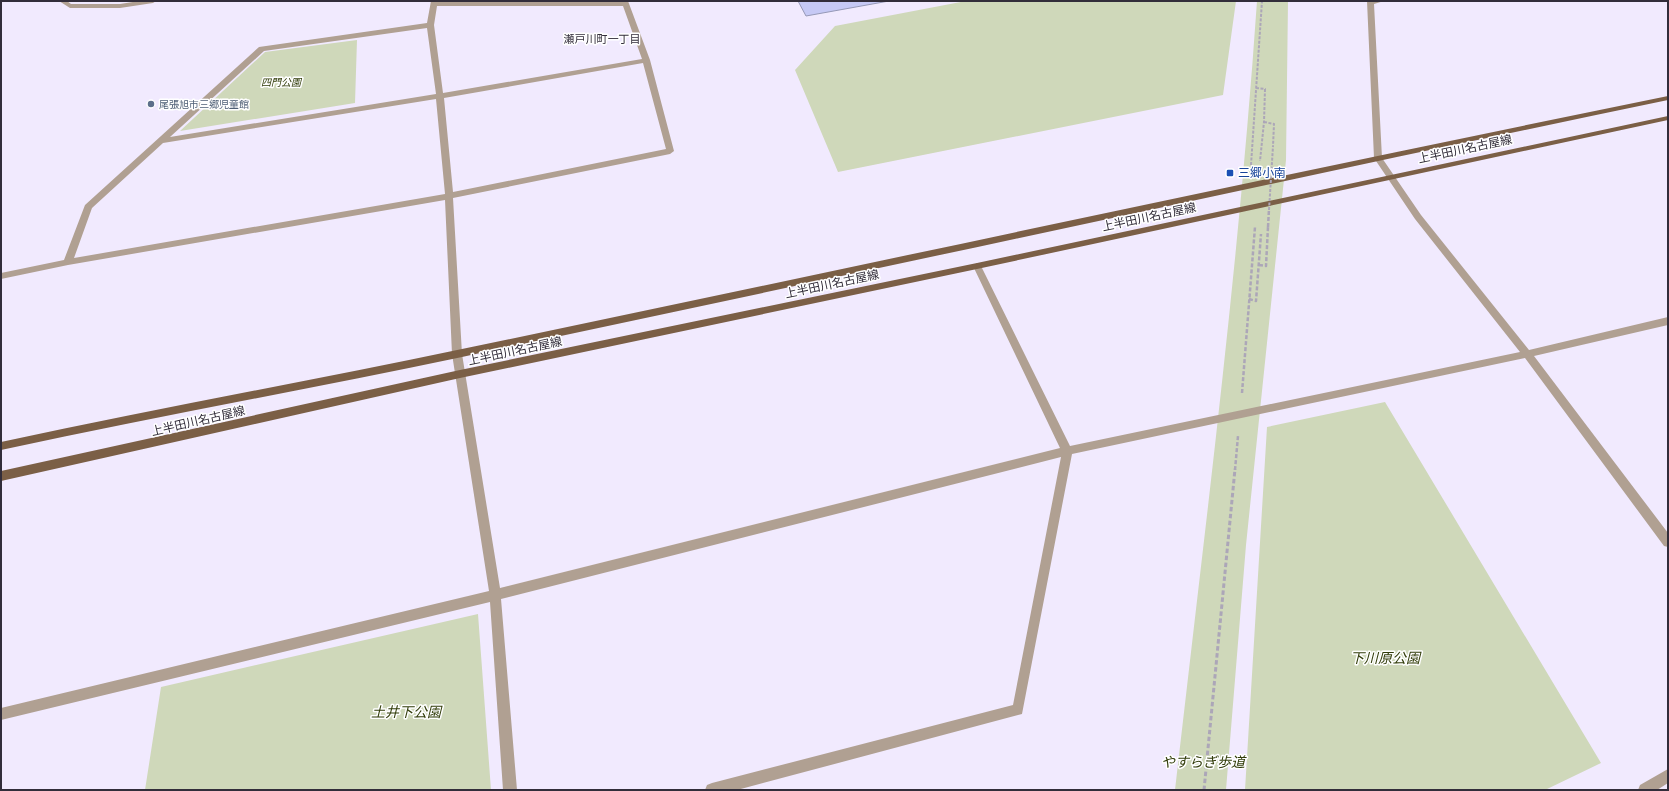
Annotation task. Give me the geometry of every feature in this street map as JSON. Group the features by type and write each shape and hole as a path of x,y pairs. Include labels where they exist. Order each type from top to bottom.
{"main road":[{"name":"上半田川名古屋線","path":"1,446 156,413 457,354 1250,185 1668,98"},
{"name":"上半田川名古屋線","path":"1,476 460,374 978,266 1668,118"}],"street":[{"path":"62,1 70,6 120,6 153,1"},
{"path":"1381,1 1370,2 1378,158 1418,217 1527,354 1668,542"},
{"path":"1,276 68,262 449,196 670,152 646,60 625,2 434,2 430,25 440,96 449,196 457,354 495,596 510,790"},
{"path":"68,262 88,207 262,49 430,25"},
{"path":"160,141 440,96 646,60"},
{"path":"712,790 1018,710 1067,451 978,266"},
{"path":"1,714 495,596 1067,451 1527,354 1668,321"},
{"path":"1645,790 1668,776"}],"path":[{"path":"1250,185 1262,1"},
{"path":"1256,88 1264,89 1264,122 1260,160"},
{"path":"1259,265 1266,266 1274,124 1264,122"},
{"path":"1204,790 1240,415 1257,206"},
{"path":"1249,299 1256,301 1261,234"}],"green space":[{"path":"966,1 1236,1 1223,95 838,172 795,70 835,26"},
{"name":"やすらぎ歩道","path":"1257,1 1288,1 1286,160 1246,545 1226,790 1175,790 1231,297 1250,100"},
{"name":"四門公園","path":"357,40 355,103 180,131 265,52"},
{"name":"下川原公園","path":"1385,402 1601,763 1545,790 1245,790 1267,427"},
{"name":"土井下公園","path":"478,614 491,790 145,790 161,687"}],"building":[{"path":"798,1 889,1 806,16"}],"place":[{"name":"尾張旭市三郷児童館","path":"151,104"},
{"name":"三郷小南","path":"1230,173"}],"district":[{"name":"瀬戸川町一丁目","path":"602,39"}]}
